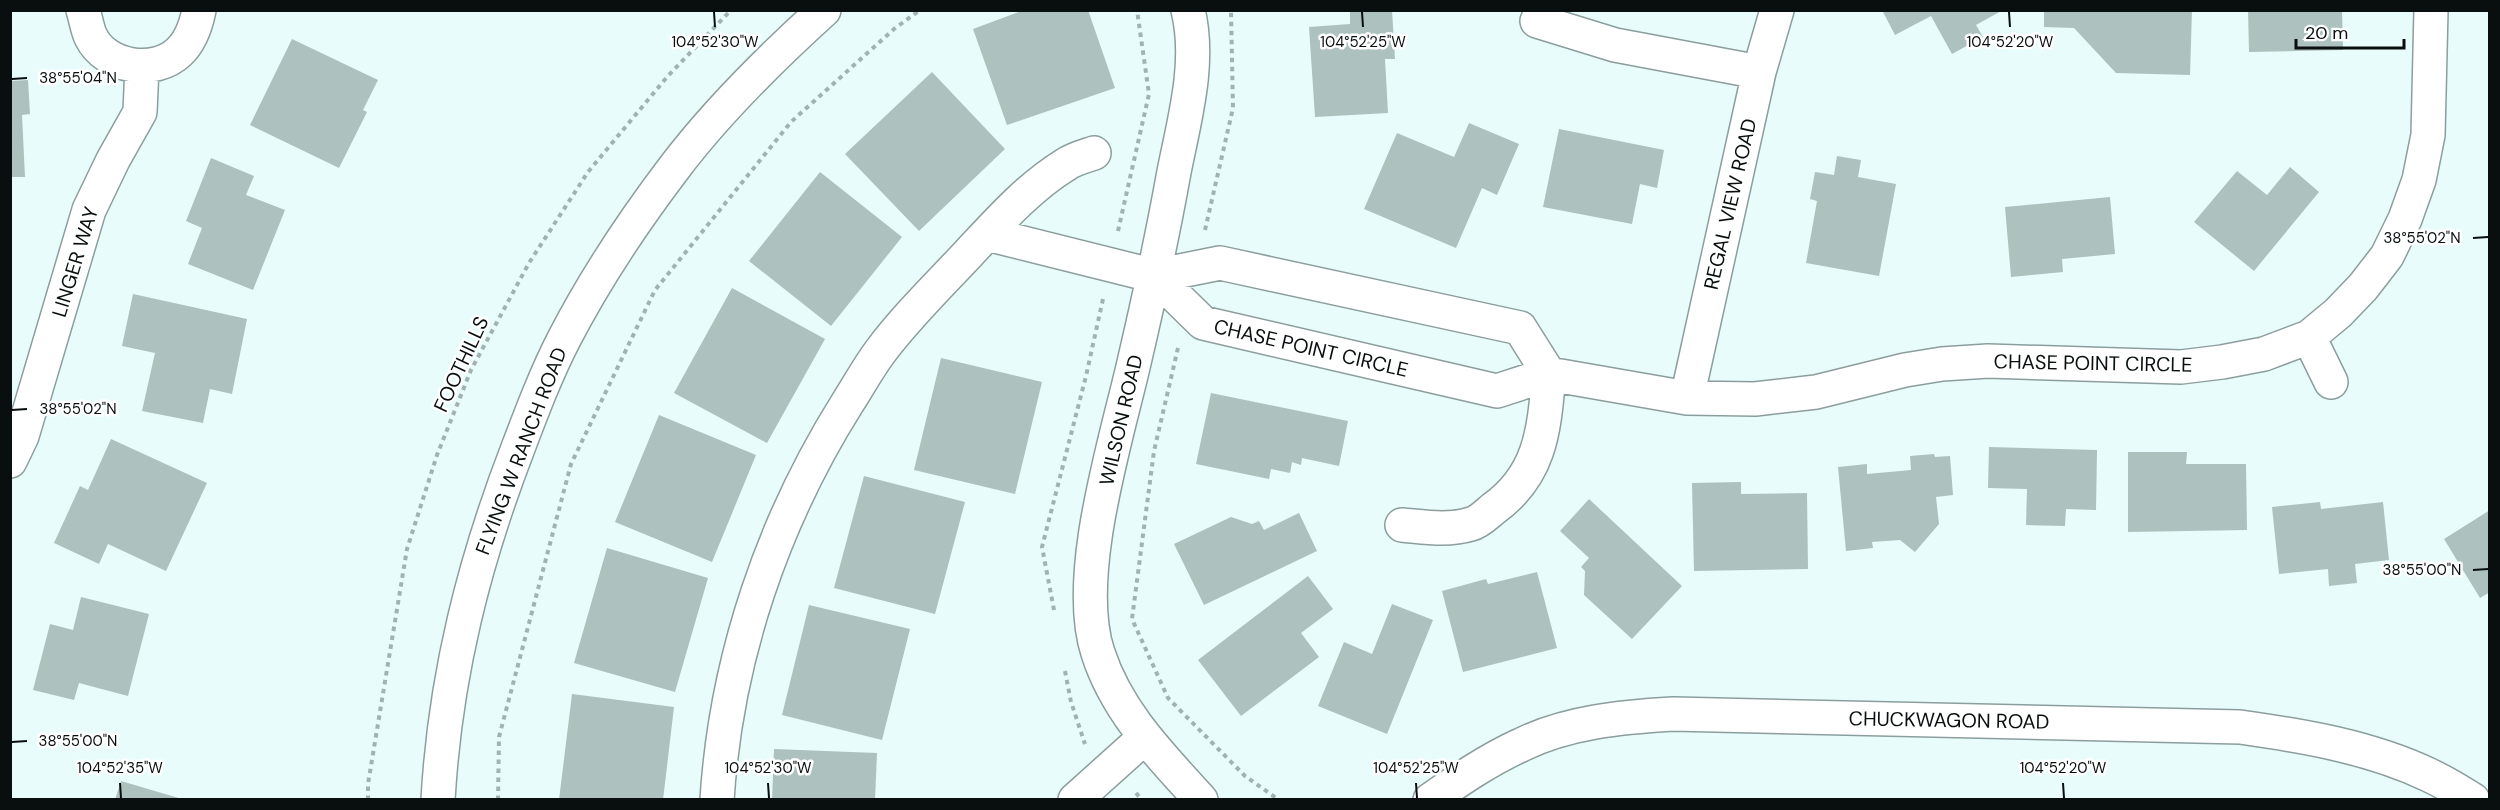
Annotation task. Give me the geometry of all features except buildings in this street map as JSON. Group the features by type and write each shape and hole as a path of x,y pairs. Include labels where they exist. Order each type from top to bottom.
{"street":[{"path":"83,10 92,38 105,54 122,63 142,66 162,62 179,52 196,27 199,10"},
{"name":"FLYING W RANCH ROAD","path":"438,800 441,750 451,679 471,584 501,490 529,418 564,340 609,261 675,166 732,100 824,10"},
{"name":"WILSON ROAD","path":"1188,10 1192,56 1188,98 1155,276 1100,512 1093,561 1090,607 1097,651 1116,695 1144,738 1201,800"},
{"name":"REGAL VIEW ROAD","path":"1687,398 1759,72 1777,10"},
{"name":"CHASE POINT CIRCLE","path":"1155,276 1203,324 1497,391 1549,374 1687,398 1755,399 1816,392 1914,368 1988,360 2181,367 2264,354 2309,338 2338,313 2363,287 2387,256 2405,219 2419,180 2428,135 2431,10"},
{"path":"1537,21 1615,45 1759,72"},
{"name":"LINGER WAY","path":"10,461 22,436 89,210 140,112 142,66"},
{"path":"717,800 727,707 763,575 794,501 831,429 879,353 910,315 987,234 1030,191 1057,170 1094,153"},
{"path":"987,234 1155,276 1220,263 1520,328 1549,374 1543,437 1527,475 1501,504 1473,524 1443,529 1402,525"},
{"path":"2309,338 2331,382"},
{"name":"CHUCKWAGON ROAD","path":"1430,800 1478,767 1523,743 1569,729 1618,718 1673,714 2240,727 2299,735 2357,749 2428,774 2473,800"},
{"path":"1075,800 1144,738"}],"path":[{"name":"FOOTHILLS","path":"368,800 368,783 407,549 437,455 471,370 529,262 588,172 667,77 731,10"},
{"path":"498,800 499,737 571,464 655,290 791,122 894,29 920,10"},
{"path":"1196,267 1233,108 1231,10"},
{"path":"1187,308 1154,451 1132,619 1168,698 1245,777 1279,800"}]}
